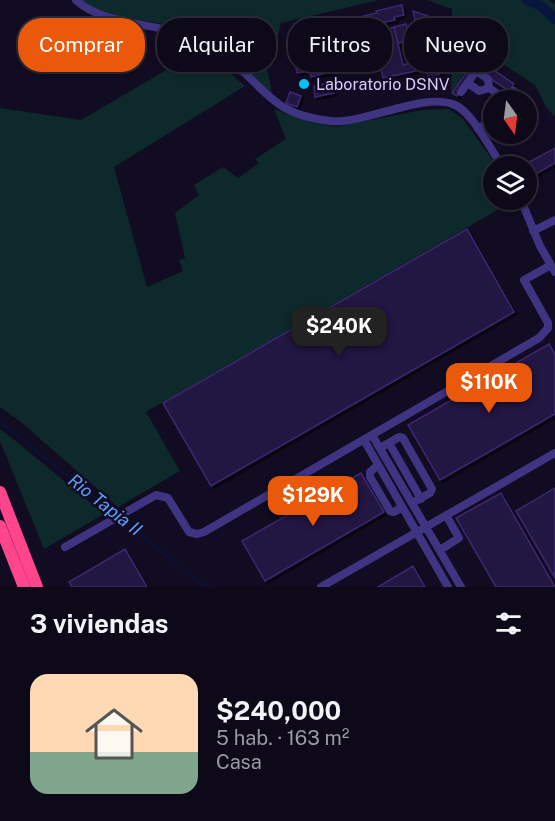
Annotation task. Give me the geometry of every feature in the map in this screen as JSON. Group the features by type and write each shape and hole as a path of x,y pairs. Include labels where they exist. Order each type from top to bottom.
{"highway":[{"path":"0,492 37,587"},
{"path":"0,526 24,587"}],"street":[{"path":"76,0 93,12 195,39 234,63 273,102 293,113 314,119 334,122 348,121 408,106 447,103 457,106 478,129 496,156"},
{"path":"461,92 476,71 488,79 489,88 492,90"},
{"path":"468,83 479,91 489,88"},
{"path":"478,129 483,126"},
{"path":"65,547 156,495 168,498 189,532 198,534 539,339 548,328 548,323 524,280 553,269 525,210"},
{"path":"533,231 555,220"},
{"path":"368,437 380,448 417,501"},
{"path":"368,437 378,465 448,587"},
{"path":"380,448 399,437 403,438 432,489 430,493 417,501"},
{"path":"389,443 417,501 426,526 461,587"},
{"path":"321,587 555,453"},
{"path":"378,465 370,472 370,477 390,511 394,512 402,507"},
{"path":"440,550 459,538 446,515"}],"green space":[{"path":"80,0 379,0 302,18 288,18 288,21 281,23 276,36 276,18 157,18 157,23 145,21 145,18 116,16 90,7"},
{"path":"427,0 549,0 555,4 555,117 546,107 535,85 508,67 508,18 452,18 452,9"},
{"path":"163,72 229,72 245,86 114,167 147,287 183,271 179,260 185,258 175,213 199,195 194,185 223,167 238,178 259,163 255,159 286,139 274,109 309,122 336,127 422,110 449,109 463,119 490,156 483,156 483,210 498,210 146,412 180,471 118,507 21,422 0,407 0,108 81,120"},
{"path":"245,72 268,72 272,93"},
{"path":"451,72 465,72 451,93"},
{"path":"0,429 104,514 44,549 0,441"}],"building":[{"path":"402,5 404,15 394,17 395,20 392,21 392,18 363,18 363,16 377,13 376,11"},
{"path":"413,11 434,18 415,18"},
{"path":"404,24 404,42 398,43 394,27"},
{"path":"394,27 404,72 411,72 383,78 382,72 392,72 392,28"},
{"path":"310,72 330,72 311,77"},
{"path":"427,72 442,72 433,78 429,79"},
{"path":"466,72 473,72 457,96 452,93"},
{"path":"480,72 497,72 514,84 507,90"},
{"path":"332,82 334,93 315,97 314,86"},
{"path":"290,92 301,96 297,107 286,103"},
{"path":"555,148 555,163 537,173 537,158"},
{"path":"467,229 514,312 211,486 163,403"},
{"path":"549,344 555,354 555,414 440,480 408,425"},
{"path":"361,473 384,512 265,581 242,541"},
{"path":"555,488 555,578 516,511"},
{"path":"501,493 555,587 496,587 456,518"},
{"path":"125,549 147,587 72,587 69,582"},
{"path":"413,566 425,587 378,587"}],"waterway":[{"path":"527,0 541,6 555,19"},
{"name":"Rio Tapia II","path":"0,422 116,515"},
{"name":"Rio Tapia II","path":"122,520 198,581 209,587"}],"place":[{"name":"Laboratorio DSNV","path":"304,84"}]}
